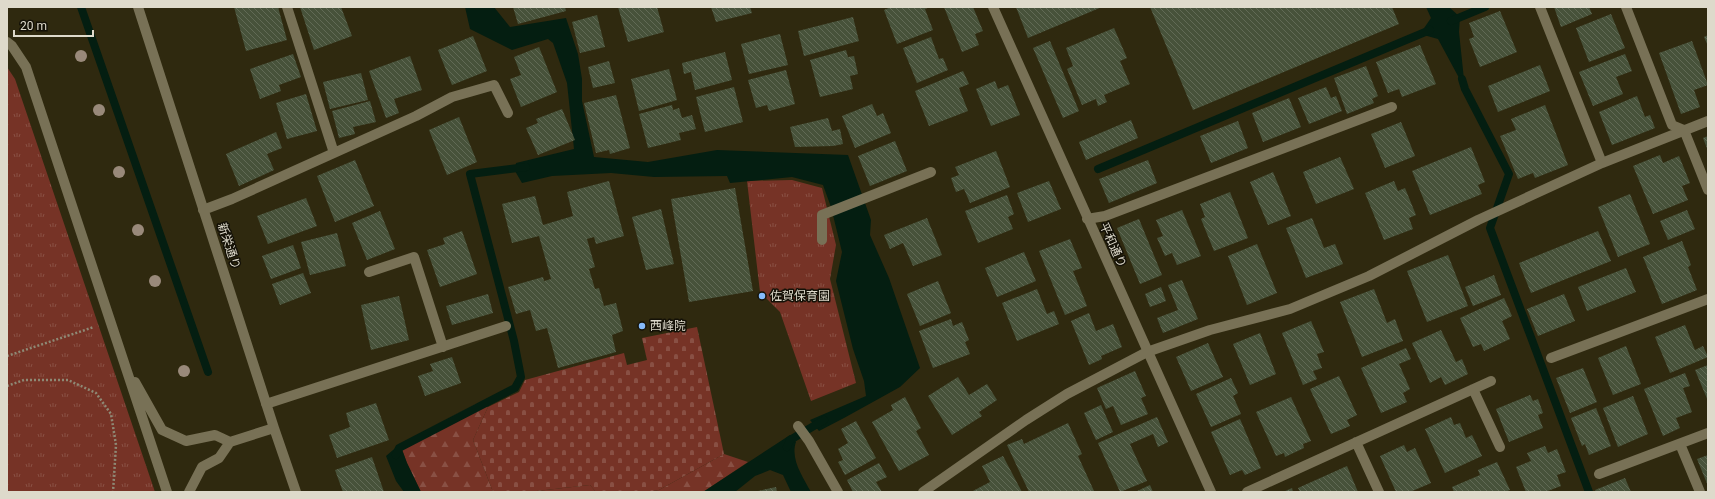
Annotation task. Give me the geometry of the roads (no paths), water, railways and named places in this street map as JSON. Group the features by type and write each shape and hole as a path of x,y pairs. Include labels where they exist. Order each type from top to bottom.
{"street":[{"name":"新栄通り","path":"138,7 266,404 296,492"},
{"path":"287,7 334,154"},
{"name":"平和通り","path":"994,7 1087,218 1211,492"},
{"path":"1540,7 1602,163"},
{"path":"1626,7 1672,125 1684,130 1708,190"},
{"path":"7,42 12,46 26,67 167,492"},
{"path":"204,210 334,154 416,116 452,97 494,85 508,113"},
{"path":"1087,218 1105,216 1392,107"},
{"path":"924,492 1026,420 1061,398 1147,352 1210,330 1290,309 1369,276 1478,220 1602,163 1708,121"},
{"path":"822,240 822,215 931,172"},
{"path":"369,272 414,257 444,347"},
{"path":"1551,358 1708,299"},
{"path":"266,404 506,326"},
{"path":"123,362 162,430 186,441 215,435 230,442"},
{"path":"1247,492 1491,381"},
{"path":"1473,389 1500,447"},
{"path":"798,426 809,441 838,492"},
{"path":"189,492 202,467 219,458 230,442 274,428"},
{"path":"1599,474 1708,433"},
{"path":"1356,442 1379,492"},
{"path":"1680,444 1700,492"}],"waterway":[{"path":"81,7 208,372"},
{"path":"1451,21 1485,7"},
{"path":"1098,169 1430,30"},
{"path":"1462,79 1465,89 1509,174 1490,228 1589,492"},
{"path":"396,455 399,448 515,388 521,377 514,341 470,174 526,167"},
{"path":"787,447 790,440 824,420"}],"place":[{"name":"佐賀保育園","path":"762,296"},
{"name":"西峰院","path":"642,326"}]}
